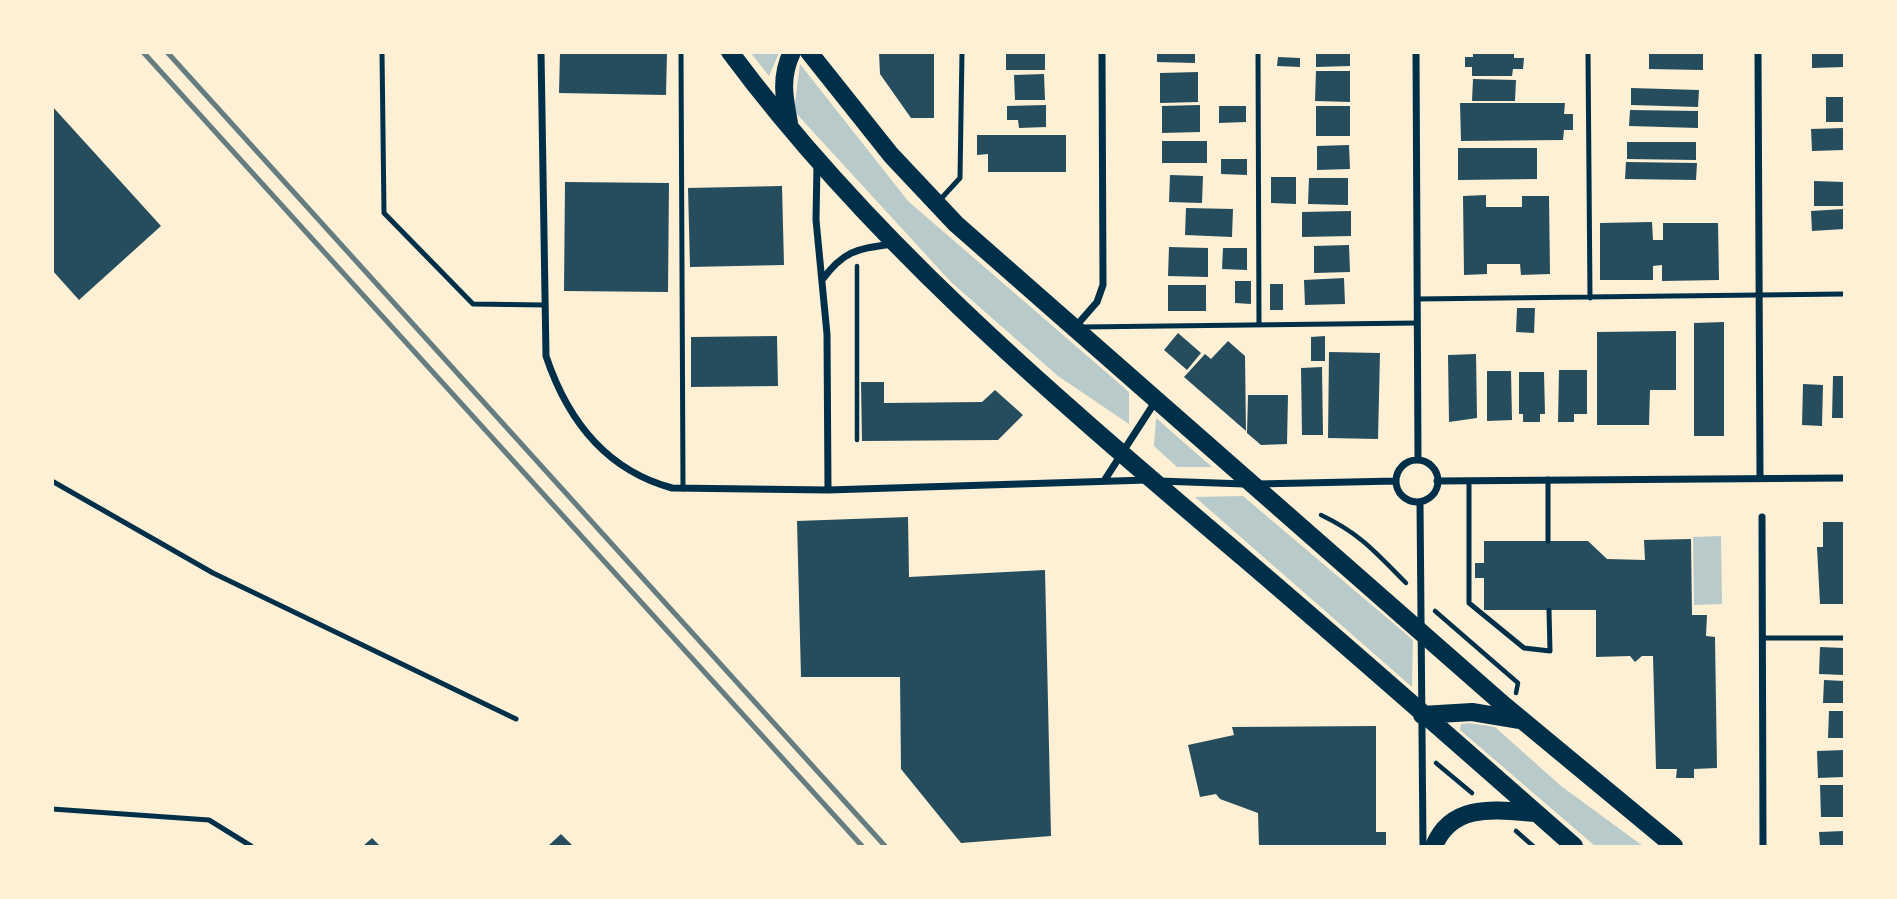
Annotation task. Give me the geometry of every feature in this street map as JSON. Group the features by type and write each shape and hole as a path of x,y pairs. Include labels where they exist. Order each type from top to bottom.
{"main road":[{"path":"730,52 817,157 895,243 991,337 1574,846"},
{"path":"790,125 782,91 785,68 792,52"},
{"path":"809,52 891,155 935,205 1524,720 1674,846"},
{"path":"1422,715 1472,712 1524,720"},
{"path":"1434,846 1455,818 1480,809 1536,813"}],"street":[{"path":"541,52 546,356 557,389 582,427 616,464 651,482 683,489 828,490 1153,480 1252,484 1396,481"},
{"path":"1075,328 1097,302 1103,285 1102,52"},
{"path":"1416,52 1418,460"},
{"path":"1758,52 1760,477"},
{"path":"817,157 816,220 827,334 828,490"},
{"path":"822,280 833,265 848,253 895,243"},
{"path":"1104,481 1157,400"},
{"path":"1418,460 1430,464 1437,481 1430,497 1420,502 1401,494 1396,481 1400,468 1418,460"},
{"path":"1437,481 1844,478"},
{"path":"1420,502 1423,846"},
{"path":"1762,517 1763,846"}],"lane":[{"path":"382,52 384,213 473,304 545,305"},
{"path":"681,52 683,489"},
{"path":"935,205 960,178 962,52"},
{"path":"1258,52 1259,324"},
{"path":"1588,52 1590,298"},
{"path":"1418,299 1844,294"},
{"path":"1075,328 1417,323"},
{"path":"1548,479 1548,541"},
{"path":"52,481 213,573 516,719"},
{"path":"1469,481 1469,603 1524,648 1550,651 1549,610"},
{"path":"1762,638 1844,638"},
{"path":"52,809 209,820 251,846"}],"path":[{"path":"857,262 858,440"},
{"path":"1422,600 1518,683 1518,691"}],"shaded area":[{"path":"751,53 779,53 769,76"},
{"path":"800,64 908,201 1129,392 1129,424 1058,376 951,282 794,111"},
{"path":"1156,418 1212,467 1177,467 1154,446"},
{"path":"1243,496 1413,640 1412,687 1195,497"},
{"path":"1721,536 1722,604 1694,605 1693,537"},
{"path":"1461,724 1495,727 1561,786 1643,846 1595,846 1460,730"}],"building":[{"path":"560,52 667,52 666,95 559,93"},
{"path":"879,52 934,52 934,118 911,118 880,74"},
{"path":"1006,52 1045,52 1045,70 1006,70"},
{"path":"1157,52 1195,52 1195,63 1157,62"},
{"path":"1316,52 1350,52 1350,66 1316,67"},
{"path":"1473,52 1514,52 1514,58 1524,58 1523,69 1513,69 1512,76 1472,76 1472,67 1465,67 1465,57 1473,57"},
{"path":"1649,52 1703,52 1703,70 1649,69"},
{"path":"1812,52 1844,52 1844,67 1812,68"},
{"path":"1278,57 1300,58 1300,67 1277,66"},
{"path":"1316,71 1350,71 1350,102 1315,101"},
{"path":"1198,72 1198,102 1160,103 1160,73"},
{"path":"1044,74 1045,100 1015,100 1014,75"},
{"path":"1473,79 1516,80 1515,101 1472,101"},
{"path":"1631,88 1699,90 1698,107 1631,105"},
{"path":"1826,97 1844,97 1844,122 1826,122"},
{"path":"1460,103 1565,103 1564,114 1573,114 1573,130 1564,130 1563,140 1461,141"},
{"path":"1046,105 1046,127 1019,128 1018,120 1007,120 1007,106"},
{"path":"1200,105 1200,132 1162,133 1162,106"},
{"path":"52,106 161,226 79,300 52,270"},
{"path":"1219,106 1246,106 1246,122 1219,123"},
{"path":"1316,106 1350,106 1350,136 1316,136"},
{"path":"1630,110 1698,111 1698,128 1629,126"},
{"path":"1844,128 1844,150 1812,151 1811,129"},
{"path":"977,135 1066,135 1066,172 988,172 988,154 977,155"},
{"path":"1162,141 1207,141 1207,163 1162,163"},
{"path":"1627,142 1696,142 1696,160 1627,159"},
{"path":"1349,145 1350,169 1317,170 1317,146"},
{"path":"1458,148 1537,148 1537,179 1458,180"},
{"path":"1221,159 1247,159 1247,175 1221,174"},
{"path":"1626,162 1697,163 1696,180 1625,179"},
{"path":"1170,175 1203,176 1202,203 1169,202"},
{"path":"1271,177 1296,177 1296,204 1271,203"},
{"path":"1309,178 1348,178 1348,205 1308,204"},
{"path":"1814,181 1844,182 1844,206 1814,206"},
{"path":"565,182 669,183 668,292 564,291"},
{"path":"782,186 784,265 690,267 688,188"},
{"path":"1486,195 1486,207 1522,207 1522,196 1549,196 1550,274 1521,275 1520,264 1487,264 1487,274 1464,275 1463,196"},
{"path":"1186,208 1233,209 1232,237 1185,235"},
{"path":"1844,209 1844,229 1812,231 1811,211"},
{"path":"1351,211 1351,236 1302,237 1302,212"},
{"path":"1652,222 1653,240 1663,240 1663,223 1718,223 1719,280 1662,281 1662,265 1653,266 1653,280 1600,280 1600,223"},
{"path":"1349,245 1350,272 1314,273 1314,246"},
{"path":"1169,247 1208,248 1208,277 1168,276"},
{"path":"1223,248 1247,248 1247,270 1222,269"},
{"path":"1344,278 1345,304 1305,305 1304,280"},
{"path":"1235,281 1251,281 1251,304 1235,303"},
{"path":"1270,284 1283,284 1283,310 1270,310"},
{"path":"1168,285 1206,285 1206,311 1168,311"},
{"path":"1517,308 1535,308 1534,333 1516,332"},
{"path":"1724,322 1724,436 1694,436 1694,323"},
{"path":"1676,331 1676,390 1650,390 1649,425 1597,425 1597,332"},
{"path":"1178,333 1201,353 1187,370 1164,350"},
{"path":"777,336 778,386 691,387 691,337"},
{"path":"1325,336 1325,361 1311,361 1311,337"},
{"path":"1228,341 1245,356 1246,431 1184,377 1205,354 1211,359"},
{"path":"1329,352 1380,353 1378,439 1328,438"},
{"path":"1476,354 1477,418 1449,422 1448,355"},
{"path":"1322,367 1323,435 1302,435 1301,368"},
{"path":"1559,370 1587,370 1587,414 1574,414 1574,422 1558,422"},
{"path":"1487,371 1511,371 1512,420 1487,421"},
{"path":"1519,372 1544,372 1545,414 1540,414 1540,422 1523,422 1523,414 1519,414"},
{"path":"1833,376 1844,376 1844,418 1832,418"},
{"path":"861,382 884,382 884,403 982,402 995,390 1023,415 998,440 862,441"},
{"path":"1803,384 1823,385 1822,426 1802,425"},
{"path":"1248,395 1288,395 1287,444 1261,445 1247,433"},
{"path":"908,517 909,577 1045,570 1051,836 961,843 901,769 900,677 801,677 797,521"},
{"path":"1823,522 1844,522 1844,604 1820,604 1817,547 1823,547"},
{"path":"1691,539 1692,615 1707,615 1706,636 1715,637 1717,768 1694,769 1694,778 1676,778 1677,769 1656,769 1653,656 1642,656 1635,662 1630,656 1596,657 1596,610 1484,610 1484,578 1475,578 1475,563 1484,563 1484,541 1588,541 1607,559 1645,560 1644,540"},
{"path":"1820,647 1844,648 1844,675 1819,674"},
{"path":"1824,680 1844,681 1844,703 1823,703"},
{"path":"1829,711 1844,711 1844,738 1828,738"},
{"path":"1376,726 1376,832 1386,832 1386,846 1259,846 1258,813 1220,799 1216,794 1200,797 1188,745 1234,735 1232,727"},
{"path":"1844,750 1844,777 1818,778 1817,751"},
{"path":"1820,785 1844,785 1844,817 1821,817"},
{"path":"1844,831 1844,846 1820,846 1819,832"},
{"path":"561,834 573,846 548,846"},
{"path":"372,838 380,846 363,846"}],"railway":[{"path":"143,52 862,846"},
{"path":"167,52 885,846"}]}
